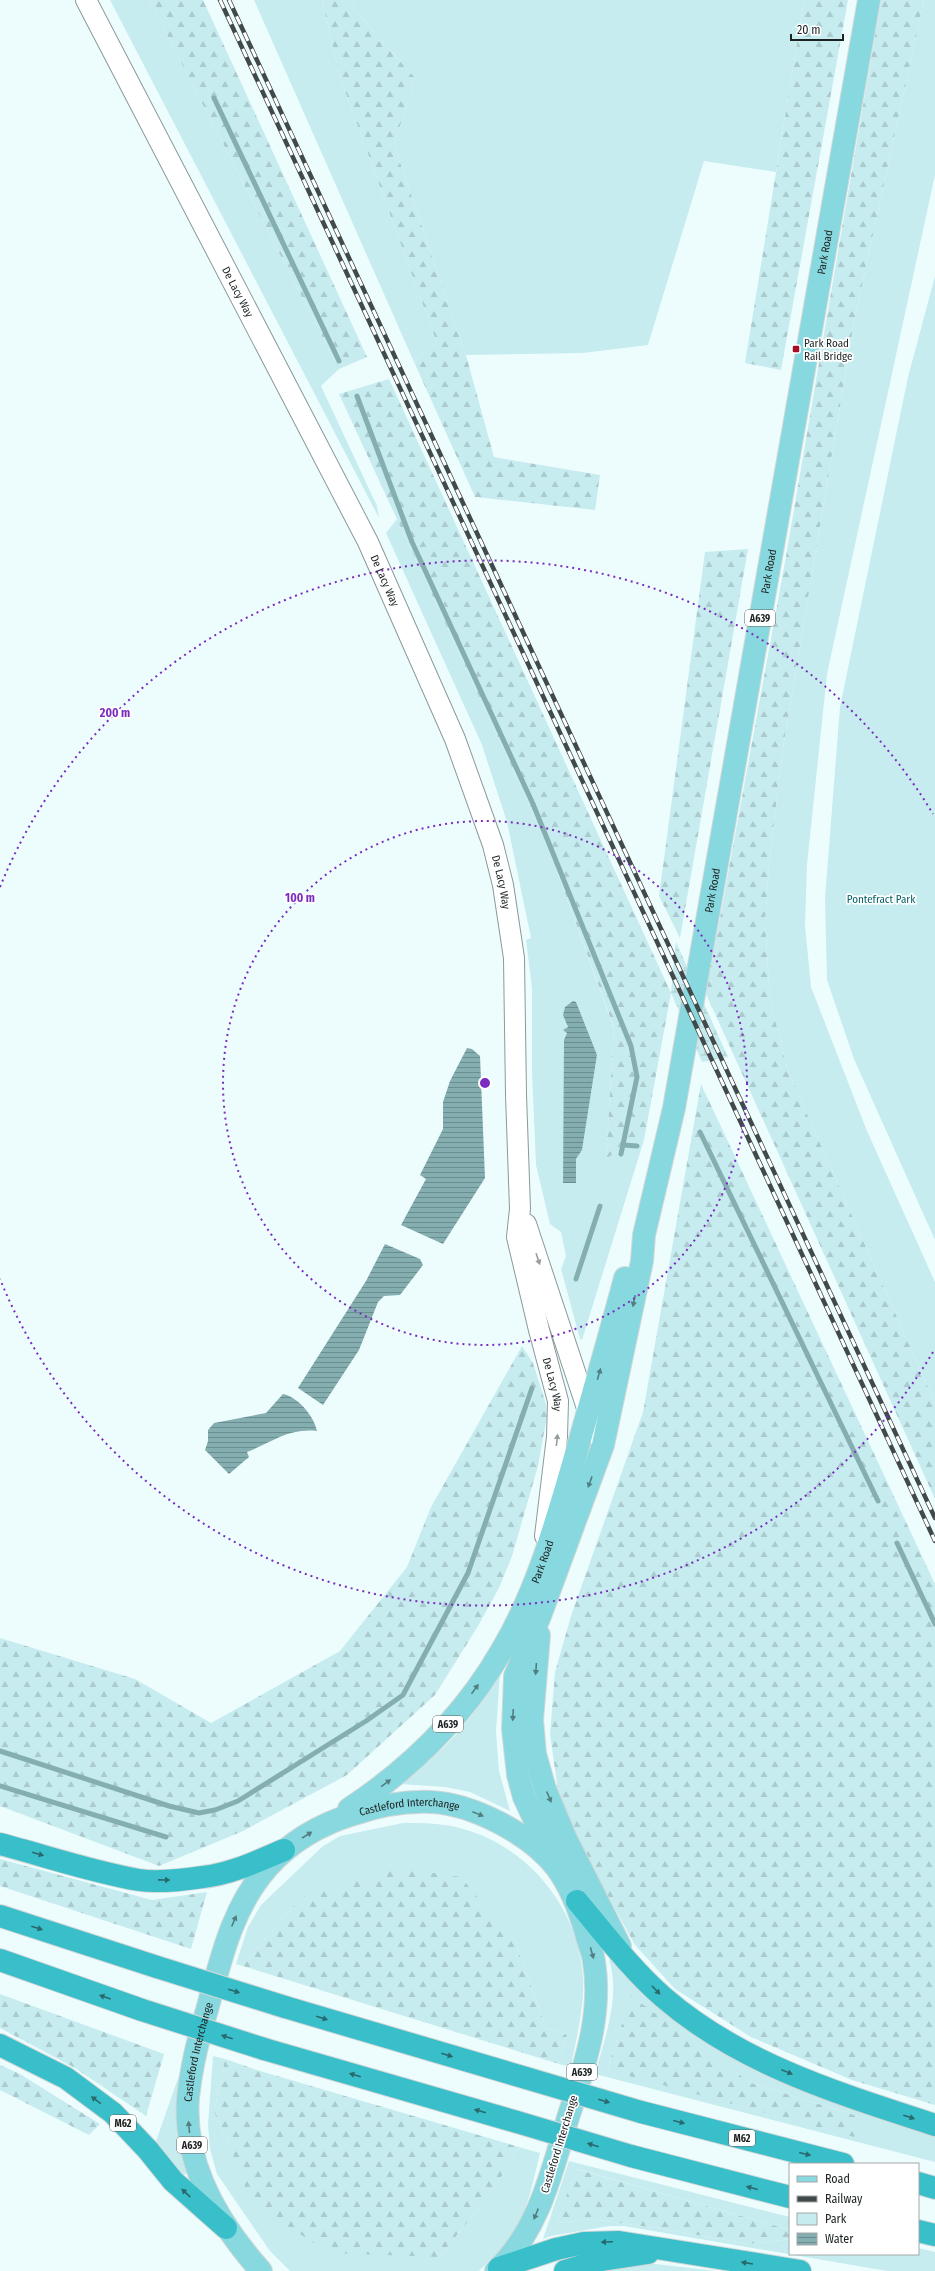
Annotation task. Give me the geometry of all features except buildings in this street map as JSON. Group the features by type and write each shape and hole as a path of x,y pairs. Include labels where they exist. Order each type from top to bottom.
{"highway":[{"path":"0,1844 92,1869 140,1880 172,1880 204,1877 247,1865 284,1850"},
{"path":"577,1901 629,1962 663,1997 700,2026 751,2057 872,2104 935,2125"},
{"name":"M62","path":"0,1916 285,2007 641,2112 839,2163"},
{"path":"0,1960 142,2010 264,2049 631,2156 789,2197"},
{"name":"M62","path":"0,2045 66,2078 113,2112 148,2150 173,2181 226,2228"},
{"path":"919,2183 935,2188"},
{"path":"919,2231 935,2235"},
{"path":"498,2270 556,2249 584,2243 619,2242 673,2252 800,2271"},
{"path":"565,2271 602,2260 636,2254 673,2252"}],"main road":[{"name":"Park Road","path":"556,1866 524,1797 518,1775 513,1729 515,1676 540,1616 604,1445 642,1261 644,1235 674,1108 869,0"},
{"name":"Park Road","path":"331,1821 397,1775 437,1738 502,1651 530,1597 558,1516 632,1255 644,1235"},
{"path":"540,1616 532,1720 535,1754 545,1789 566,1839 629,1962"},
{"name":"Castleford Interchange","path":"255,2267 226,2228 211,2202 194,2154 189,2130 188,2101 196,2046 226,1940 241,1906 253,1887 266,1868 284,1850 331,1821 370,1809 391,1805 432,1802 466,1809 498,1822 527,1840 556,1866 577,1901 594,1962 595,2009 588,2052 547,2186 533,2221 520,2245 498,2270"}],"street":[{"name":"De Lacy Way","path":"86,0 368,542 470,775 493,845 501,878 514,958 516,1095 520,1209 517,1237 538,1330 558,1401 557,1437 542,1562"},
{"name":"De Lacy Way","path":"520,1209 588,1411 604,1445"}],"green space":[{"path":"110,0 149,0 339,369 321,386 377,506 379,518"},
{"path":"149,0 203,0 367,357 339,369"},
{"path":"254,0 322,0 340,77 437,343 414,362"},
{"path":"322,0 353,0 354,9 415,78 394,145 466,355 494,457 600,475 595,510 475,497 414,362 437,343 340,77"},
{"path":"353,0 804,0 776,172 704,161 648,345 583,353 466,355 394,145 415,78 354,9"},
{"path":"804,0 848,0 781,370 745,363"},
{"path":"881,0 924,0 854,322 783,748 769,864 765,922 770,1000 788,1071 935,1403 935,1499 706,994 785,562"},
{"path":"924,0 935,0 935,175 827,674 807,865 805,925 811,987 867,1131 935,1282 935,1403 788,1071 770,1000 765,922 769,864 783,748 854,322"},
{"name":"Pontefract Park","path":"935,276 935,1240 854,1059 827,980 825,898 840,707 908,377"},
{"path":"389,379 671,993 644,1140 606,1158 614,1028 546,841 339,394"},
{"path":"397,519 546,841 614,1029 606,1158 644,1140 582,1340 580,1339 561,1269 566,1256 561,1232 550,1224 536,1165 532,1074 532,988 526,940 531,938 507,822 482,745 386,533","holes":["567,1023 597,1055 582,1149 576,1159 576,1183 563,1183"]},
{"path":"748,549 680,938 659,896 705,552"},
{"path":"676,942 728,1057 702,1062 671,993"},
{"path":"701,1084 935,1584 935,2105 852,2080 751,2037 675,1989 635,1945 561,1812 550,1734 555,1672 571,1616 643,1412"},
{"path":"522,1346 533,1363 546,1404 547,1416 538,1466 512,1556 499,1588 478,1626 435,1695 347,1775 243,1831 159,1866 0,1806 0,1638 135,1679 211,1723 340,1651 407,1567 431,1507"},
{"path":"500,1673 496,1731 499,1771 510,1811 470,1792 445,1787 400,1784 431,1759 456,1734 479,1706"},
{"path":"403,1823 441,1824 463,1829 487,1838 509,1850 529,1866 546,1884 561,1905 572,1928 579,1952 583,1977 583,2000 571,2067 559,2064 567,2035 546,2028 517,1947 300,1898 243,1966 236,1964 248,1927 261,1905 323,1846 340,1836"},
{"path":"0,1859 152,1900 207,1892 191,1949 0,1886"},
{"path":"399,1868 461,1877 517,1947 546,2028 567,2035 559,2064 243,1966 300,1898"},
{"path":"606,1947 677,2018 935,2134 935,2162 595,2074 608,2028 612,2004 613,1980","holes":["631,1997 751,2083 864,2118 607,2070"]},
{"path":"0,1994 164,2054 146,2116 75,2068 0,2028"},
{"path":"631,1996 751,2083 864,2118 854,2137 607,2070"},
{"path":"213,2056 225,2059 214,2112 229,2144 439,2257 492,2192 519,2147 540,2153 528,2200 517,2227 504,2245 479,2271 290,2271 270,2251 217,2174 210,2149 208,2125"},
{"path":"225,2059 260,2071 519,2147 492,2192 439,2257 329,2253 251,2202 229,2144 214,2112"},
{"path":"0,2065 20,2074 100,2124 89,2135 0,2090"},
{"path":"182,2067 179,2094 179,2120 181,2146 187,2173 182,2176 155,2144"},
{"path":"569,2161 789,2217 789,2230 577,2169 557,2223 593,2219 749,2244 789,2239 789,2254 624,2226 609,2226 551,2236 543,2239"},
{"path":"576,2169 789,2230 789,2239 749,2244 593,2219 557,2223"},
{"path":"919,2248 935,2252 935,2271 887,2271 793,2255 919,2255"},
{"path":"638,2262 716,2271 579,2271"}],"water":[{"path":"573,1001 576,1002 597,1055 582,1150 576,1159 576,1183 563,1183 564,1040 567,1033 563,1030 568,1027 563,1015 565,1007"},
{"path":"467,1048 472,1049 480,1056 485,1178 443,1244 401,1225 426,1179 420,1175 443,1129 443,1102 450,1081"},
{"path":"385,1244 420,1259 423,1265 400,1295 384,1296 378,1302 359,1350 323,1405 298,1388 366,1281"},
{"path":"283,1394 300,1403 313,1419 317,1431 289,1434 247,1452 249,1457 229,1474 205,1450 208,1441 208,1430 214,1423 266,1413"}],"waterway":[{"path":"214,98 339,361"},
{"path":"357,396 412,542 533,804 631,1046 637,1077 621,1154"},
{"path":"700,1132 878,1501"},
{"path":"623,1145 637,1146"},
{"path":"576,1279 600,1206"},
{"path":"0,1751 169,1806 199,1813 215,1810 238,1801 366,1721 403,1695 468,1573 532,1388"},
{"path":"897,1543 935,1624"},
{"path":"0,1786 166,1837"}],"railway":[{"path":"220,0 935,1541"},
{"path":"229,0 935,1518"}],"place":[{"name":"Park Road Rail Bridge","path":"796,349"}]}
